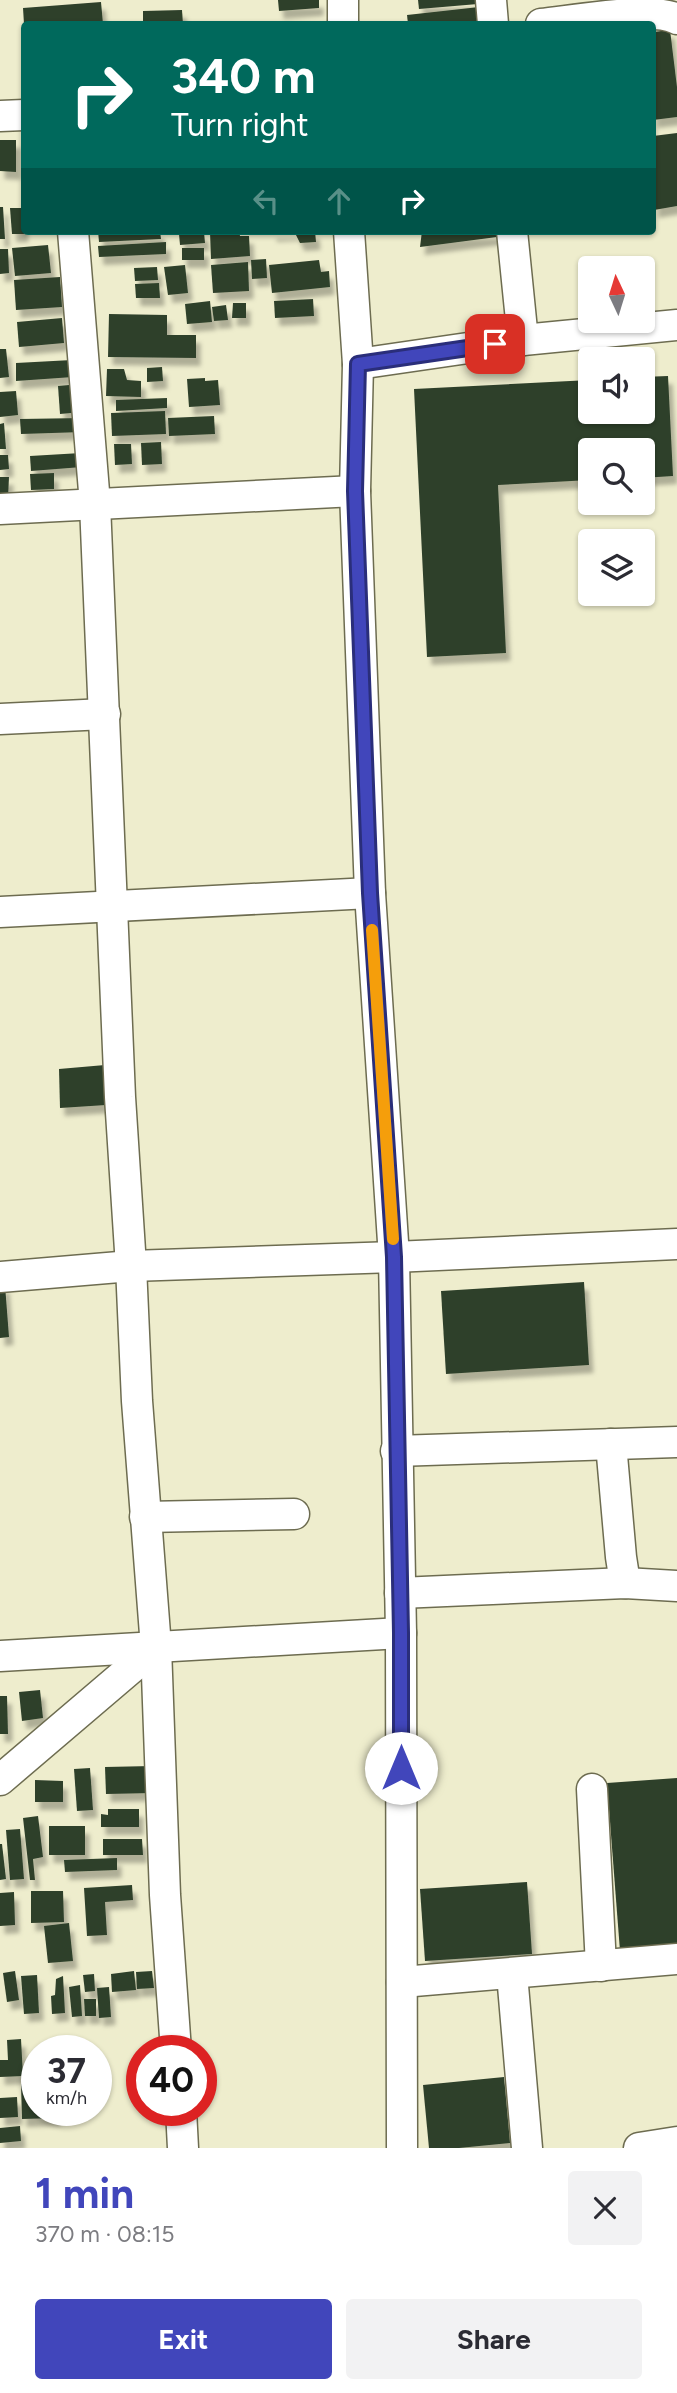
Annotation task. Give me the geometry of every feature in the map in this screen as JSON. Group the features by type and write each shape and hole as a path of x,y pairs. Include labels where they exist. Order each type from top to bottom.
{"street":[{"path":"343,0 343,21"},
{"path":"491,0 493,21"},
{"path":"572,21 643,14 670,15 677,19"},
{"path":"0,116 21,115"},
{"path":"73,235 95,504 120,1097 137,1401 156,1647 165,1895 175,2035"},
{"path":"349,235 358,364 355,491 370,893 394,1257 401,1633 401,2148"},
{"path":"512,235 523,340"},
{"path":"358,364 523,340 677,325"},
{"path":"0,509 355,491"},
{"path":"0,719 104,714"},
{"path":"0,912 370,893"},
{"path":"0,1277 131,1266 677,1244"},
{"path":"396,1451 677,1443"},
{"path":"611,1444 625,1583"},
{"path":"145,1517 294,1514"},
{"path":"400,1593 625,1583 677,1586"},
{"path":"0,1656 401,1633"},
{"path":"0,1780 156,1647"},
{"path":"592,1790 601,1966"},
{"path":"402,1982 677,1959"},
{"path":"512,1974 527,2148"},
{"path":"182,2126 183,2148"},
{"path":"639,2148 677,2142"}],"building":[{"path":"278,0 319,0 319,8 279,11"},
{"path":"418,0 478,0 478,4 419,9"},
{"path":"101,2 103,21 24,21 23,8"},
{"path":"479,7 480,21 408,21 407,15"},
{"path":"182,10 183,21 143,21 143,11"},
{"path":"670,30 677,87 677,117 656,120 656,32"},
{"path":"677,133 677,206 656,210 656,136"},
{"path":"0,140 16,140 16,172 0,171"},
{"path":"0,207 3,207 5,239 0,239"},
{"path":"10,208 21,208 21,234 12,234"},
{"path":"98,235 160,235 161,239 99,242"},
{"path":"179,235 204,235 205,243 180,245"},
{"path":"210,235 249,236 250,256 211,259"},
{"path":"296,235 315,235 316,242 300,243"},
{"path":"422,235 497,237 420,247"},
{"path":"166,242 166,254 99,257 98,246"},
{"path":"48,245 51,273 15,276 12,248"},
{"path":"182,248 204,248 204,260 182,260"},
{"path":"0,249 8,249 9,273 0,274"},
{"path":"266,259 267,278 252,279 251,260"},
{"path":"319,260 321,272 329,271 330,287 272,293 269,265"},
{"path":"248,262 249,291 213,293 211,265"},
{"path":"185,265 188,293 168,295 164,267"},
{"path":"157,267 158,280 135,281 134,268"},
{"path":"60,277 62,307 16,310 14,280"},
{"path":"159,283 160,298 136,298 135,284"},
{"path":"313,299 314,316 275,318 274,301"},
{"path":"210,301 212,322 187,324 185,304"},
{"path":"233,303 246,303 246,318 232,318"},
{"path":"226,305 228,320 214,321 212,307"},
{"path":"109,314 167,315 167,335 196,335 196,358 108,357"},
{"path":"62,318 64,343 19,347 17,322"},
{"path":"0,349 6,349 9,377 0,378"},
{"path":"72,360 73,377 16,381 16,363"},
{"path":"162,367 163,381 147,382 147,368"},
{"path":"107,369 124,369 127,380 141,381 141,397 106,396"},
{"path":"655,376 668,376 673,476 655,477 655,438 578,438 578,481 498,485 506,653 427,657 414,389 578,381 578,424 655,424"},
{"path":"205,378 205,381 218,380 220,405 189,407 187,379"},
{"path":"80,384 82,412 60,414 58,386"},
{"path":"16,391 18,415 0,417 0,392"},
{"path":"167,398 167,408 116,411 116,400"},
{"path":"165,411 166,434 112,436 111,413"},
{"path":"214,416 215,434 169,436 168,418"},
{"path":"83,418 83,432 21,434 20,419"},
{"path":"4,423 6,449 0,449 0,424"},
{"path":"161,442 162,464 142,465 141,443"},
{"path":"114,444 131,444 132,464 115,465"},
{"path":"81,453 82,467 31,471 30,456"},
{"path":"0,455 8,455 9,469 0,470"},
{"path":"54,473 54,489 31,490 30,474"},
{"path":"0,477 9,477 8,498 0,498"},
{"path":"105,1065 106,1105 60,1108 59,1069"},
{"path":"584,1282 589,1365 446,1374 441,1291"},
{"path":"0,1285 5,1285 9,1337 0,1338"},
{"path":"40,1690 43,1718 22,1721 19,1692"},
{"path":"0,1696 7,1696 8,1734 0,1734"},
{"path":"152,1766 153,1793 106,1794 105,1767"},
{"path":"90,1768 93,1810 77,1811 74,1769"},
{"path":"677,1778 677,1947 620,1951 607,1783"},
{"path":"35,1780 63,1781 63,1802 35,1802"},
{"path":"108,1809 139,1809 139,1827 101,1827 101,1814 108,1815"},
{"path":"38,1816 43,1857 33,1859 35,1880 30,1880 23,1818"},
{"path":"49,1826 85,1826 85,1855 49,1855"},
{"path":"20,1829 24,1879 10,1880 6,1830"},
{"path":"103,1839 142,1839 143,1855 103,1855"},
{"path":"0,1844 6,1879 0,1880"},
{"path":"117,1858 117,1870 65,1872 64,1860"},
{"path":"527,1882 532,1954 425,1961 420,1889"},
{"path":"132,1885 133,1900 105,1902 107,1935 87,1936 84,1888"},
{"path":"31,1891 63,1891 64,1922 31,1923"},
{"path":"14,1892 15,1925 0,1926 0,1893"},
{"path":"69,1923 73,1961 48,1963 44,1926"},
{"path":"15,1971 19,2000 7,2002 3,1973"},
{"path":"134,1971 136,1990 112,1992 111,1974"},
{"path":"152,1971 154,1988 137,1989 136,1972"},
{"path":"94,1974 95,1991 85,1992 83,1975"},
{"path":"37,1975 39,2013 24,2014 21,1976"},
{"path":"63,1976 65,2013 52,2014 51,1996 55,1995 56,1979"},
{"path":"80,1985 82,2016 72,2017 69,1987"},
{"path":"109,1987 111,2017 99,2018 97,1988"},
{"path":"84,1999 96,1999 96,2016 85,2016"},
{"path":"21,2039 21,2076 0,2077 0,2060 8,2060 7,2040"},
{"path":"504,2077 510,2143 429,2148 423,2085"},
{"path":"17,2097 18,2117 0,2118 0,2098"},
{"path":"20,2126 21,2141 0,2143 0,2128"}],"slow traffic":[{"path":"372,930 393,1239"}],"route":[{"path":"401,1768 394,1257 370,893 355,491 358,364 495,344"}]}
